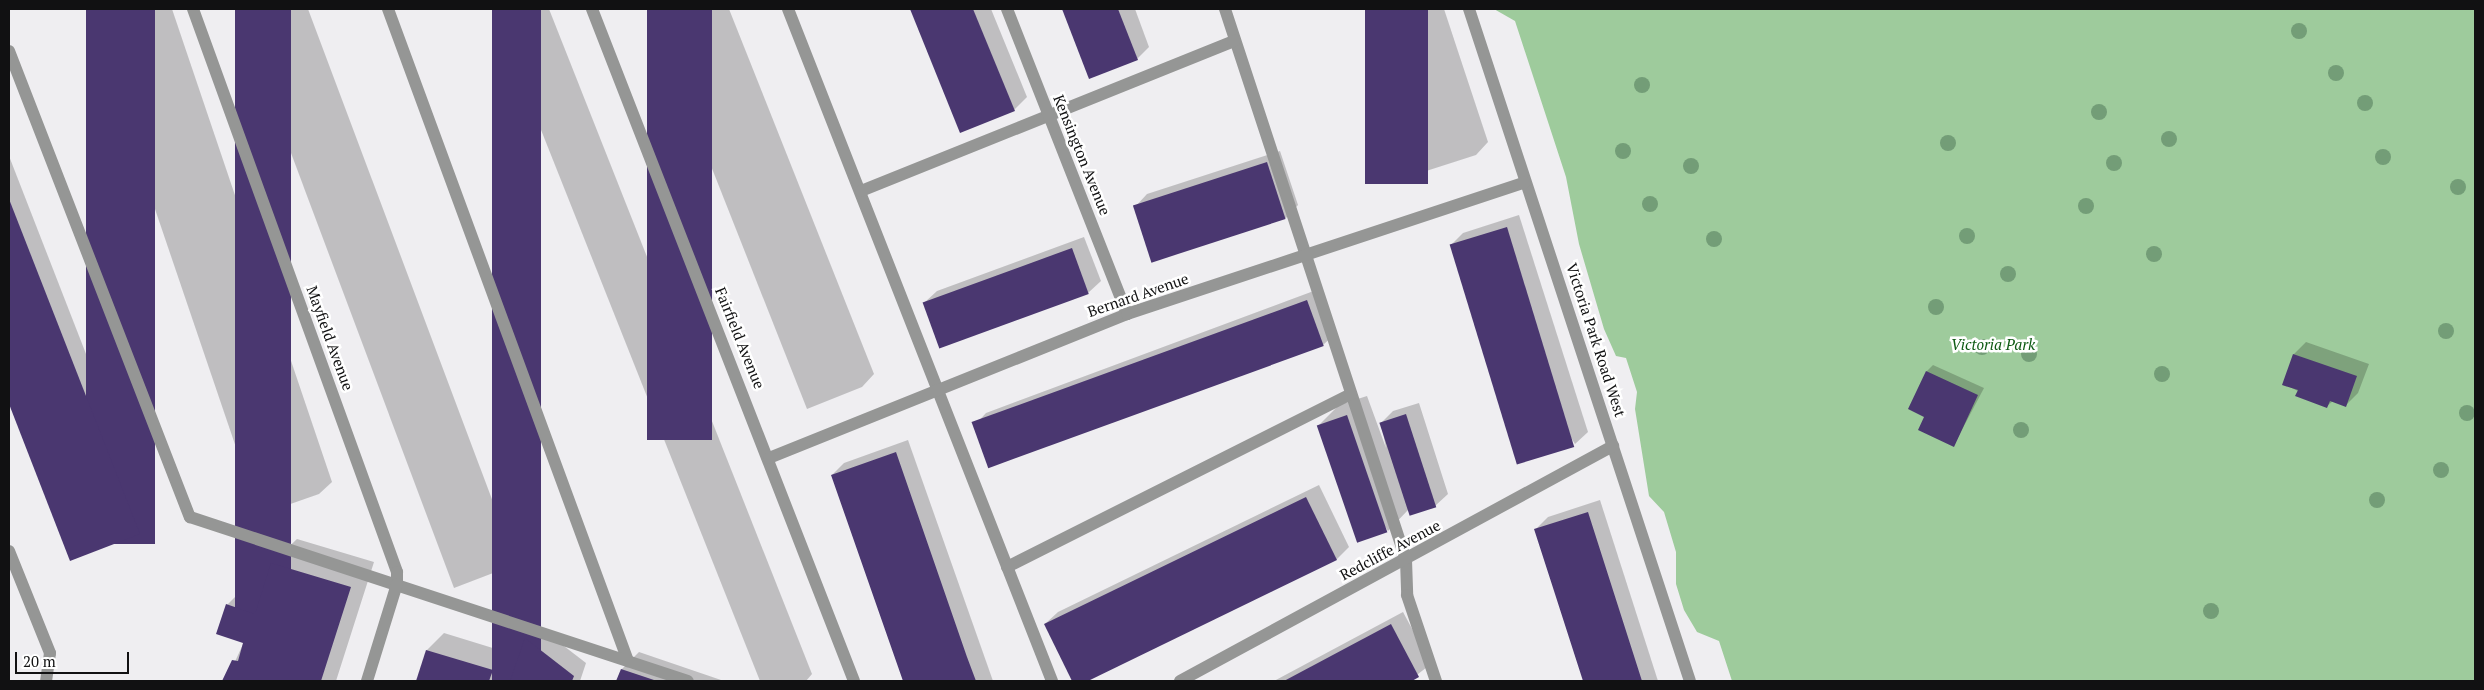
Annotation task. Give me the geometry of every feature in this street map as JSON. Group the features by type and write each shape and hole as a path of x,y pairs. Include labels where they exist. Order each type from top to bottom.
{"street":[{"name":"Mayfield Avenue","path":"193,9 397,572 397,584 367,681"},
{"path":"388,9 628,661"},
{"name":"Fairfield Avenue","path":"592,9 769,458 854,681"},
{"path":"788,9 1052,681"},
{"name":"Kensington Avenue","path":"1007,9 1128,314"},
{"path":"1224,9 1406,560 1408,595 1436,681"},
{"name":"Victoria Park Road West","path":"1469,9 1690,681"},
{"path":"861,191 1235,41"},
{"path":"9,51 190,517 688,681"},
{"name":"Bernard Avenue","path":"769,458 939,392 971,375 1128,314 1525,182"},
{"path":"1007,566 1351,394"},
{"name":"Redcliffe Avenue","path":"1180,681 1614,446"},
{"path":"9,551 50,653 46,681"}],"green space":[{"name":"Victoria Park","path":"1494,9 2475,9 2475,681 1732,681 1719,641 1697,632 1684,610 1676,584 1676,552 1664,512 1649,496 1635,409 1637,392 1626,358 1616,356 1604,329 1579,244 1566,177 1515,21"}],"building":[{"path":"86,9 155,9 155,544 86,544"},
{"path":"235,9 291,9 291,630 235,630"},
{"path":"492,9 541,9 541,681 492,681"},
{"path":"647,9 712,9 712,440 647,440"},
{"path":"910,9 973,9 1015,111 960,133"},
{"path":"1062,9 1118,9 1138,60 1089,79"},
{"path":"1365,9 1428,9 1428,184 1365,184"},
{"path":"1267,162 1286,219 1151,263 1133,206"},
{"path":"9,199 140,534 70,561 9,404"},
{"path":"1507,227 1574,447 1517,464 1450,245"},
{"path":"1072,248 1089,294 939,348 923,302"},
{"path":"1307,300 1324,346 988,468 972,422"},
{"path":"2293,354 2357,376 2346,407 2330,401 2327,408 2295,396 2298,390 2282,385"},
{"path":"1926,371 1978,395 1954,447 1918,430 1924,417 1908,409"},
{"path":"1406,414 1436,507 1410,516 1379,423"},
{"path":"1347,415 1387,532 1357,543 1317,425"},
{"path":"896,452 976,681 903,681 882,621 831,475"},
{"path":"1306,497 1337,560 1088,681 1072,681 1044,624"},
{"path":"1588,512 1642,681 1583,681 1534,529"},
{"path":"271,563 351,587 321,681 222,681 232,660 238,661 243,643 216,634 226,604 255,614"},
{"path":"1391,624 1419,677 1412,681 1284,681"},
{"path":"525,638 574,676 572,681 510,681"},
{"path":"426,650 493,670 489,681 416,681"},
{"path":"621,669 657,681 616,681"}]}
